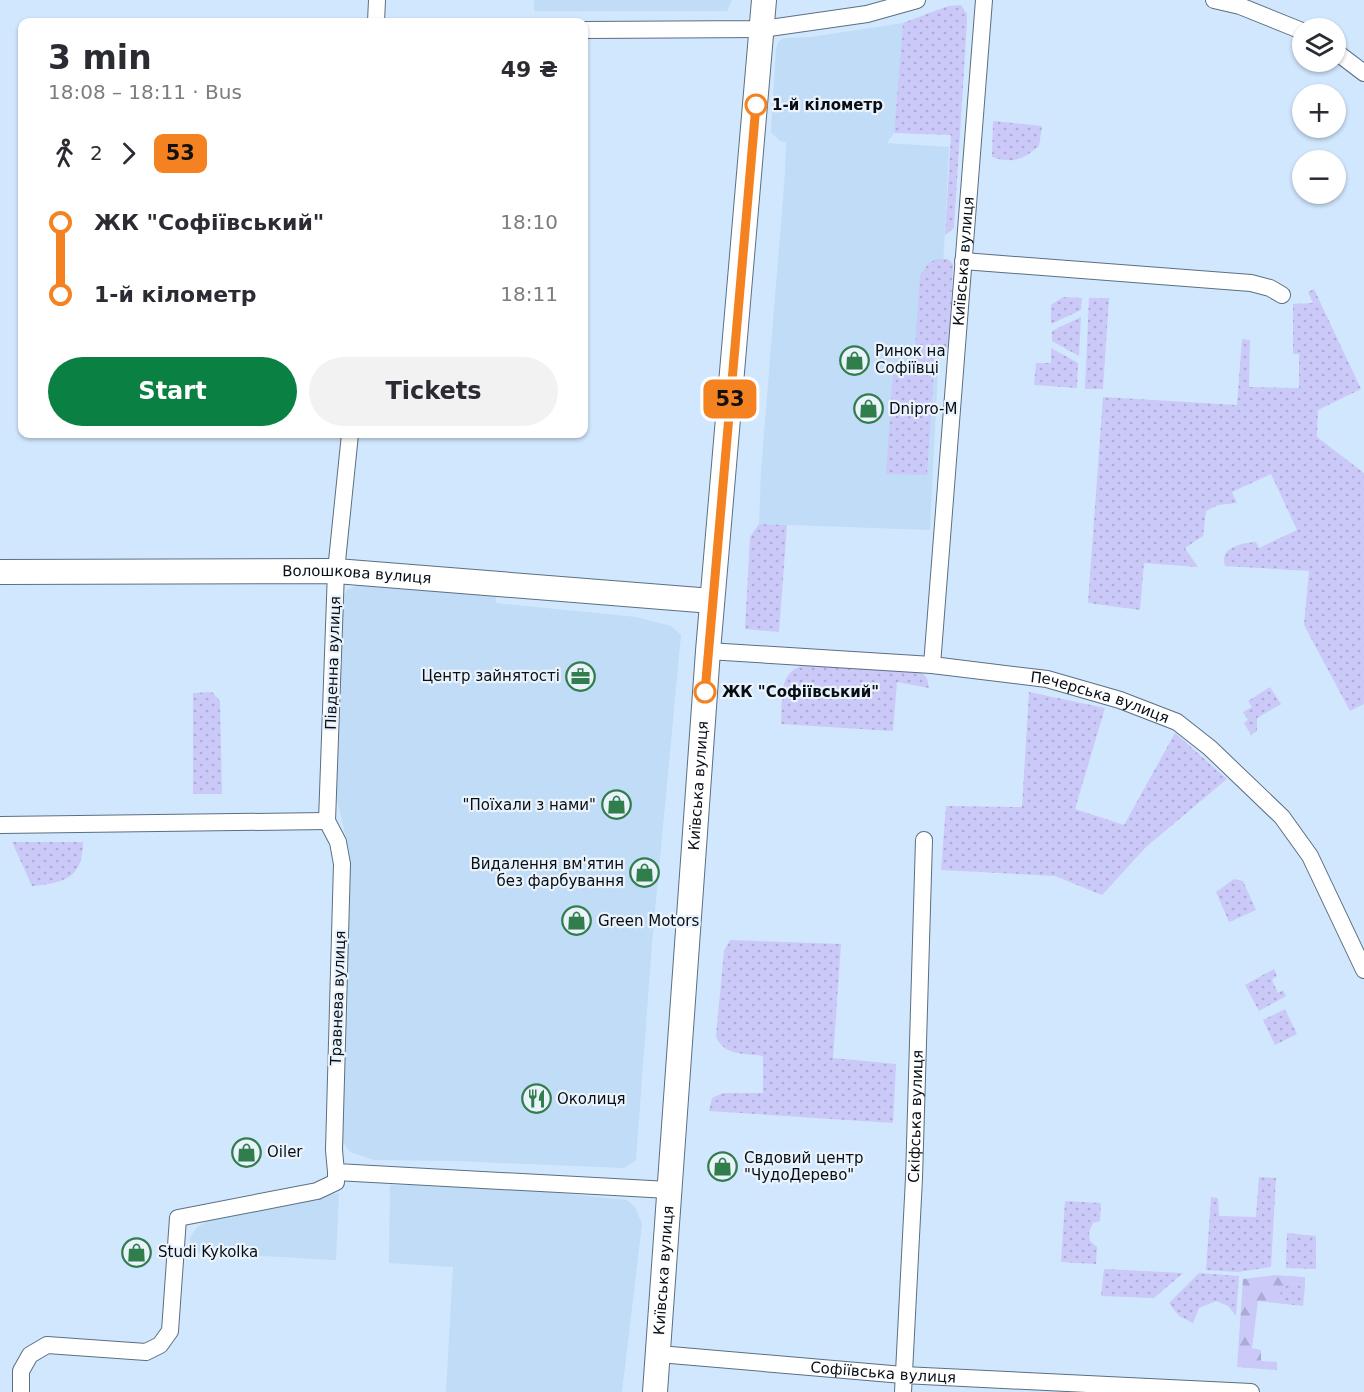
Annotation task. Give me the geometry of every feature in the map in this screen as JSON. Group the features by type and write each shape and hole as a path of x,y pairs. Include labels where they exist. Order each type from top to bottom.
{"main road":[{"name":"Київська вулиця","path":"655,1392 708,651 764,0"},
{"name":"Волошкова вулиця","path":"0,572 336,571 712,601"}],"street":[{"path":"376,18 377,0"},
{"path":"588,30 762,30 867,14 917,0"},
{"name":"Київська вулиця","path":"932,665 984,0"},
{"path":"1214,0 1240,6 1292,27"},
{"path":"1346,59 1364,73"},
{"path":"963,261 1251,283 1270,288 1281,295"},
{"name":"Південна вулиця","path":"327,821 336,571 350,438"},
{"name":"Печерська вулиця","path":"708,651 932,665 1047,679 1120,700 1177,722 1210,748 1282,817 1310,856 1364,970"},
{"path":"0,825 327,821"},
{"name":"Травнева вулиця","path":"327,821 338,842 342,864 334,1150 336,1172"},
{"name":"Скіфська вулиця","path":"903,1384 914,1178 924,840"},
{"path":"21,1392 21,1371 30,1355 47,1345 146,1352 160,1345 170,1331 178,1218 317,1191 336,1182 336,1172 669,1190"},
{"name":"Софіївська вулиця","path":"659,1354 903,1384 1251,1392"}],"shaded area":[{"path":"534,0 732,0 727,11 534,11"},
{"name":"Ринок на Софіївці","path":"903,23 894,133 887,143 949,147 930,530 759,524 761,471 785,173 786,142 780,141 771,132 776,48 779,41 784,38 811,37"},
{"path":"364,582 495,591 496,603 636,617 671,626 681,635 652,943 636,1160 624,1168 374,1160 350,1152 342,1141 350,868 349,850 333,783 343,597 347,590"},
{"path":"390,1185 492,1186 627,1200 635,1207 642,1224 622,1392 446,1392 453,1267 389,1263"},
{"path":"339,1193 336,1260 189,1252 190,1238 197,1227 215,1217"}],"green space":[{"path":"961,5 967,14 967,23 954,228 945,235 951,135 894,133 903,23 948,6"},
{"path":"993,121 1042,126 1039,146 1017,159 1006,160 992,157"},
{"path":"936,259 948,259 953,264 949,347 935,352 927,475 886,474 893,374 913,375 920,276 928,264"},
{"path":"1314,289 1361,389 1318,410 1317,437 1364,473 1364,704 1350,711 1304,625 1309,571 1225,566 1225,554 1233,547 1256,542 1259,548 1297,530 1271,474 1232,492 1237,503 1218,505 1206,511 1203,536 1185,548 1198,567 1144,563 1140,610 1088,603 1103,397 1237,405 1242,339 1250,340 1249,387 1299,388 1299,354 1293,354 1293,304 1313,303 1308,292"},
{"path":"1063,297 1082,298 1081,310 1051,324 1051,305"},
{"path":"1089,298 1109,298 1103,389 1085,389"},
{"path":"1081,317 1079,356 1052,341 1052,331"},
{"path":"1051,348 1078,363 1077,388 1034,385 1036,363 1051,363"},
{"path":"759,524 787,525 779,632 745,629 750,537"},
{"path":"808,664 921,672 927,678 929,688 897,682 893,731 781,724 783,686 786,679 798,667"},
{"path":"1270,687 1281,704 1257,718 1257,731 1251,735 1244,723 1248,720 1243,712 1252,707 1248,701"},
{"path":"212,692 220,701 222,794 193,794 193,693"},
{"path":"1029,692 1105,708 1075,809 1124,825 1175,733 1227,779 1146,847 1102,895 1055,876 941,870 946,806 1022,807"},
{"path":"12,842 83,842 80,864 70,876 62,880 32,886"},
{"path":"1234,879 1243,881 1256,910 1229,922 1216,892"},
{"path":"730,940 841,944 833,1058 896,1064 893,1123 709,1111 712,1098 723,1093 763,1093 763,1056 729,1050 719,1042 716,1036 724,951"},
{"path":"1274,969 1277,976 1272,980 1278,993 1283,990 1286,996 1259,1011 1245,985"},
{"path":"1285,1009 1297,1034 1275,1045 1263,1020"},
{"path":"1259,1177 1276,1178 1271,1267 1238,1272 1206,1270 1211,1197 1218,1198 1219,1216 1256,1217"},
{"path":"1065,1201 1101,1203 1100,1221 1093,1223 1089,1232 1090,1241 1097,1247 1096,1264 1061,1262"},
{"path":"1287,1233 1316,1236 1316,1269 1286,1268"},
{"path":"1104,1269 1183,1273 1154,1298 1101,1296"},
{"path":"1199,1273 1239,1276 1236,1316 1228,1306 1216,1301 1199,1308 1193,1323 1179,1316 1169,1303"},
{"path":"1275,1275 1305,1277 1305,1284 1285,1283 1276,1303 1258,1301 1252,1348 1261,1350 1261,1361 1277,1362 1277,1370 1237,1367 1243,1279"},
{"path":"1284,1283 1305,1284 1303,1306 1276,1303"}],"bus line":[{"name":"53","path":"705,692 756,105"}],"place":[{"name":"1-й кілометр","path":"756,105"},
{"name":"Ринок на Софіївці","path":"854,360"},
{"name":"Dnipro-M","path":"868,409"},
{"name":"Центр зайнятості","path":"581,676"},
{"name":"ЖК \"Софіївський\"","path":"705,692"},
{"name":"\"Поїхали з нами\"","path":"617,805"},
{"name":"Видалення вм'ятин без фарбування","path":"645,873"},
{"name":"Green Motors","path":"577,921"},
{"name":"Околиця","path":"536,1099"},
{"name":"Oiler","path":"246,1152"},
{"name":"Свдовий центр \"ЧудоДерево\"","path":"723,1167"},
{"name":"Studi Kykolka","path":"137,1252"}]}
